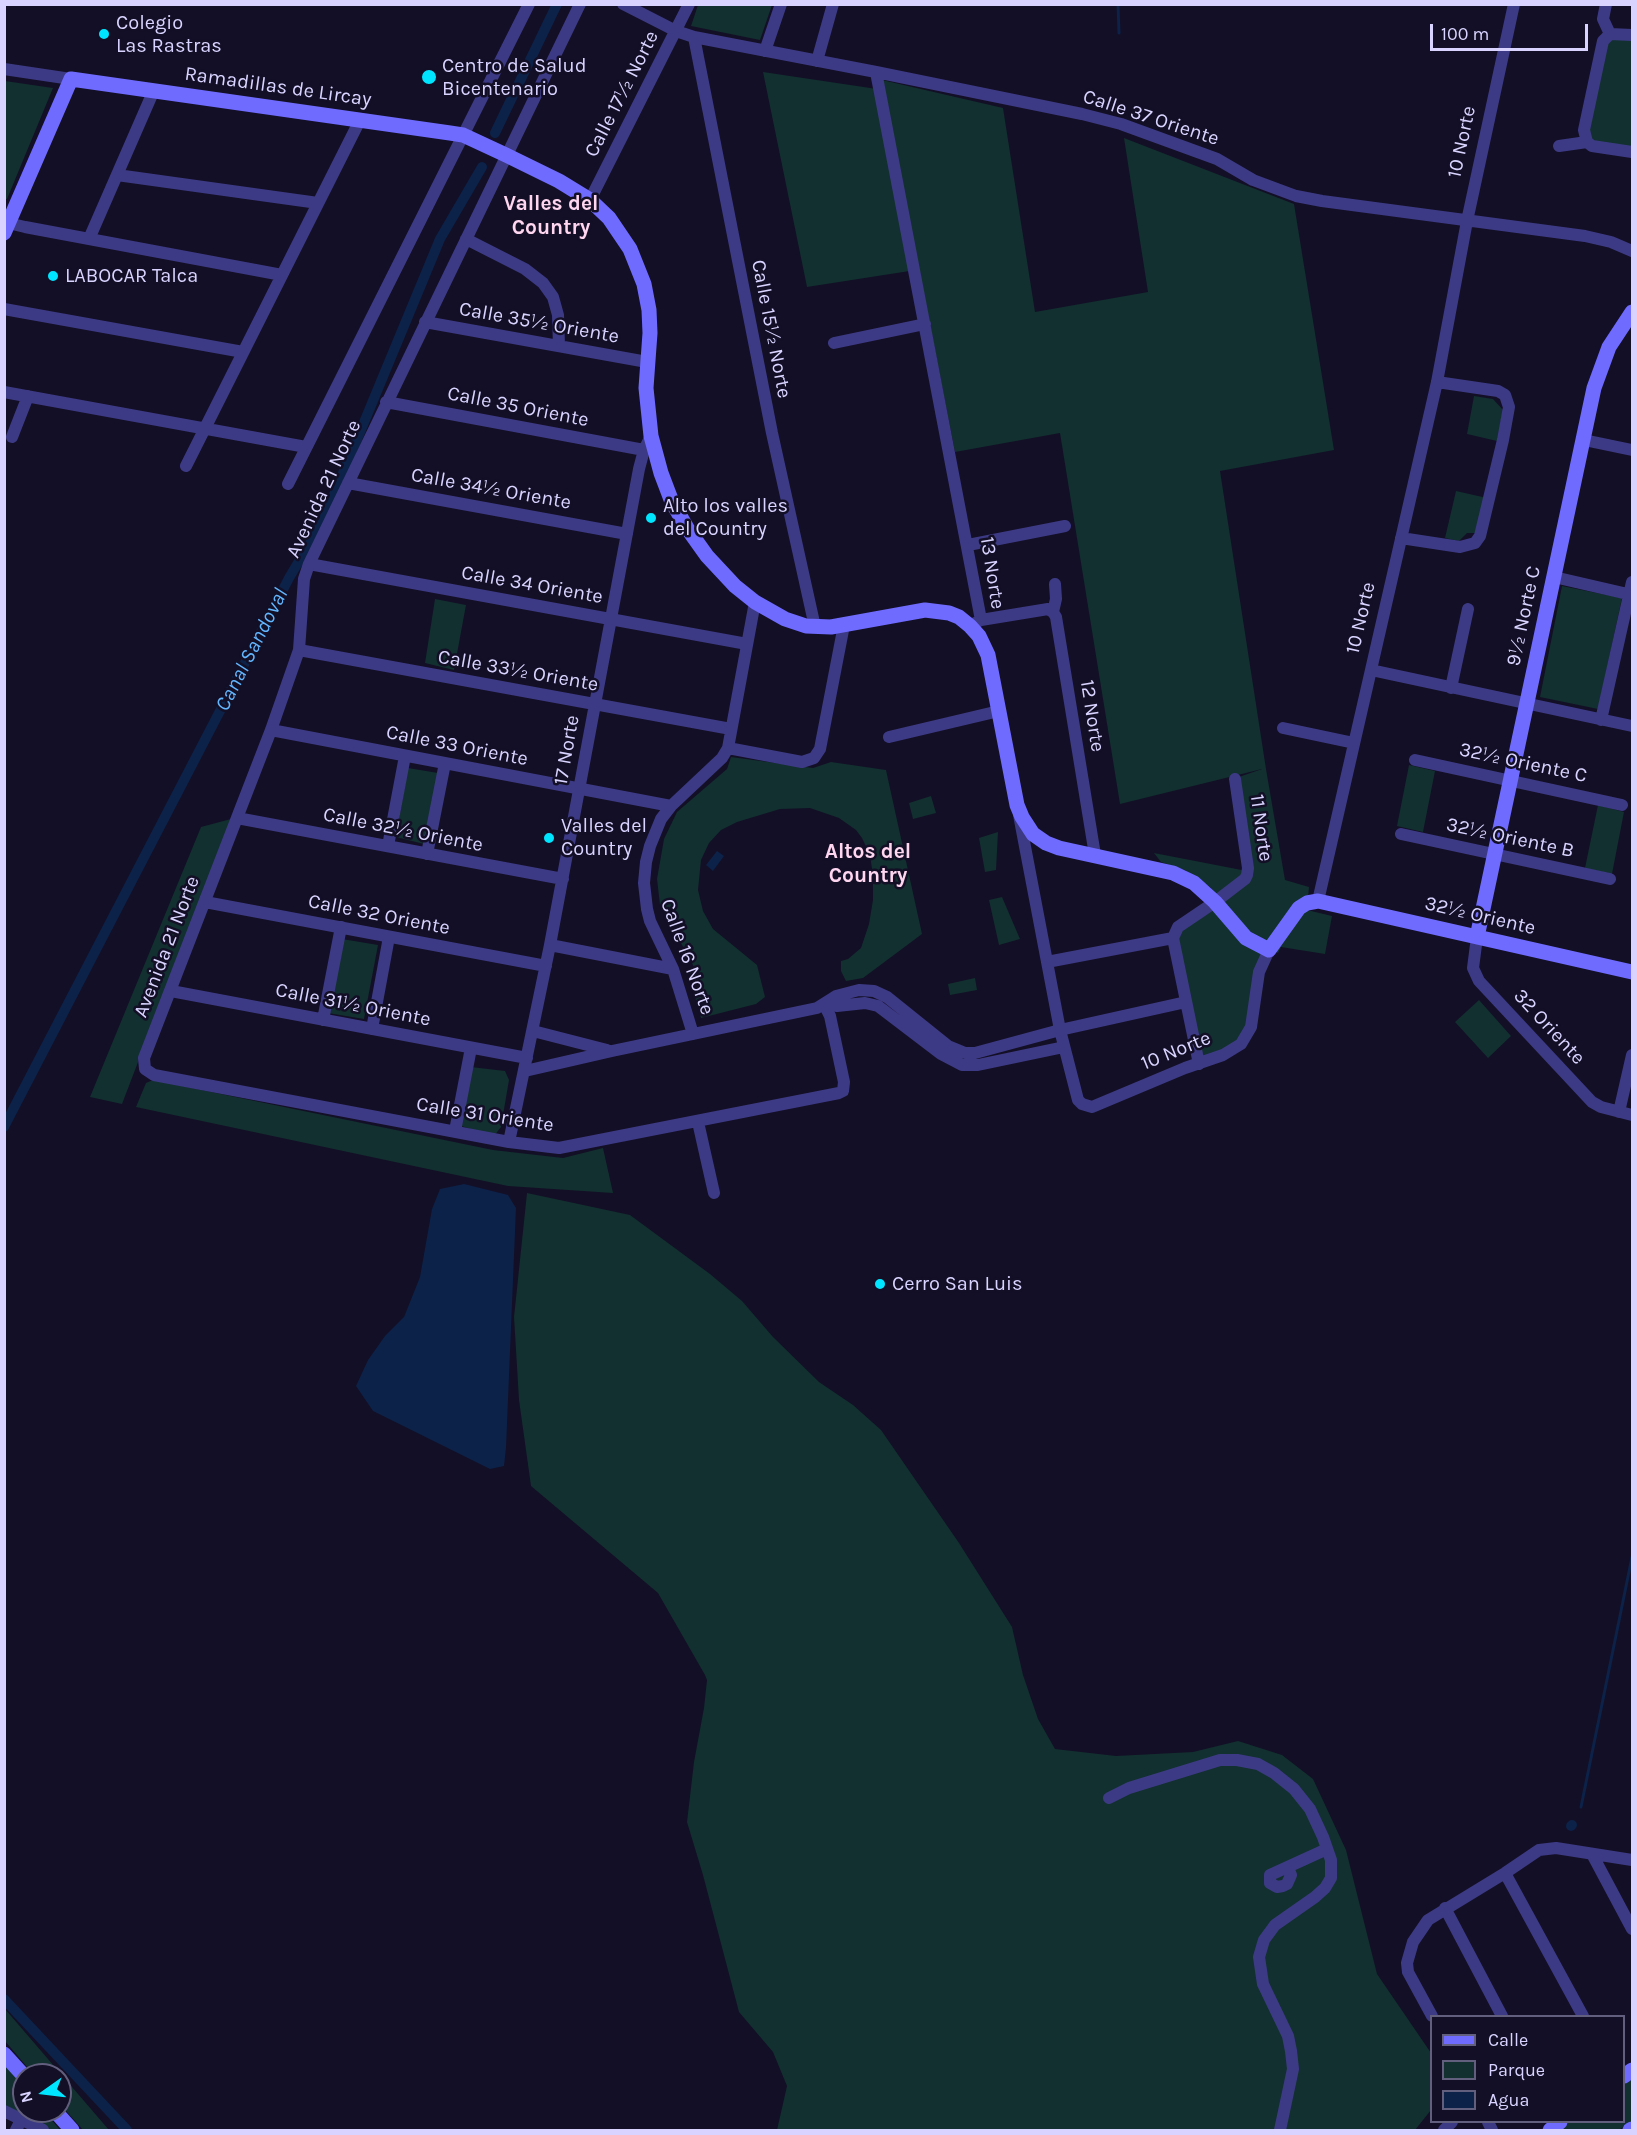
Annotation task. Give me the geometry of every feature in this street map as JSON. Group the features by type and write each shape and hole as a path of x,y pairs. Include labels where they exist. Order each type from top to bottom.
{"street":[{"name":"Avenida 21 Norte","path":"288,484 529,4"},
{"name":"Avenida 21 Norte","path":"154,1075 146,1068 144,1058 271,730 298,650 304,579 309,564 580,4"},
{"name":"Calle 37 Oriente","path":"623,4 694,38 876,72 1121,124 1217,159 1253,180 1296,196 1592,237 1632,251"},
{"name":"Calle 17½ Norte","path":"590,200 688,4"},
{"path":"765,51 781,4"},
{"path":"817,61 833,4"},
{"name":"10 Norte","path":"1082,1104 1092,1107 1234,1050 1248,1035 1251,1028 1259,972 1269,950 1299,908 1310,902 1318,901 1437,382 1467,220 1514,4"},
{"path":"1606,4 1603,19 1610,34"},
{"path":"1632,35 1610,34 1603,41 1584,130 1587,142 1592,146 1632,152"},
{"name":"Calle 15½ Norte","path":"694,38 772,433 814,627"},
{"name":"Ramadillas de Lircay","path":"4,69 463,135 559,181 590,200 617,229 630,249 640,272 649,310 650,333 647,362 647,443 666,488 687,528 721,572 755,602 785,619 814,627 843,625 933,610 975,623"},
{"name":"13 Norte","path":"876,72 968,545 975,623 988,655 1060,1030 1078,1100 1082,1104"},
{"path":"70,79 6,226 282,275"},
{"path":"89,239 154,90"},
{"path":"186,466 360,120"},
{"path":"1559,146 1587,142"},
{"path":"117,175 318,203"},
{"path":"466,239 525,269 543,283 553,297 558,315 559,346"},
{"path":"4,309 243,352"},
{"name":"9½ Norte C","path":"1477,937 1596,381 1603,360 1616,335 1632,312"},
{"name":"Calle 35½ Oriente","path":"425,322 647,362"},
{"path":"834,343 925,324"},
{"path":"1401,538 1449,546 1475,543 1480,536 1503,440 1509,406 1508,400 1498,391 1437,382"},
{"path":"4,392 306,447"},
{"path":"12,437 28,396"},
{"name":"Calle 35 Oriente","path":"386,402 647,443"},
{"path":"1584,440 1632,450"},
{"name":"17 Norte","path":"509,1142 546,966 627,534 647,443"},
{"name":"Calle 34½ Oriente","path":"348,483 627,534"},
{"path":"968,545 1065,526"},
{"name":"Calle 34 Oriente","path":"309,564 747,644"},
{"path":"1554,577 1632,590 1601,720"},
{"name":"12 Norte","path":"1055,584 1056,599 1053,612 1056,617 1095,855"},
{"path":"755,602 728,748 802,762 812,760 820,749 843,625"},
{"path":"975,623 1048,609 1053,612"},
{"path":"1451,688 1468,609"},
{"name":"Calle 33½ Oriente","path":"298,650 731,729"},
{"path":"1371,670 1632,726"},
{"path":"888,737 999,711"},
{"path":"1283,728 1354,743"},
{"name":"Calle 33 Oriente","path":"271,730 671,806"},
{"name":"Calle 16 Norte","path":"693,1034 673,969 650,921 644,882 650,846 656,828 671,806 722,758 728,748"},
{"path":"388,846 405,756"},
{"name":"32½ Oriente C","path":"1415,760 1622,805"},
{"path":"427,854 445,763"},
{"name":"11 Norte","path":"1215,902 1247,875 1234,780"},
{"path":"1017,805 1033,834 1046,843 1059,848 1173,873 1194,883 1215,902 1246,938 1269,950"},
{"name":"Calle 32½ Oriente","path":"237,818 563,879"},
{"name":"32½ Oriente B","path":"1401,834 1610,879"},
{"name":"32½ Oriente","path":"1318,901 1632,972"},
{"name":"Calle 32 Oriente","path":"205,902 546,966"},
{"path":"1199,1064 1173,938 1178,927 1215,902"},
{"path":"323,1020 341,927"},
{"path":"372,1029 389,937"},
{"name":"32 Oriente","path":"1477,937 1473,968 1479,981 1592,1102 1601,1107 1632,1115"},
{"path":"1047,962 1173,938"},
{"path":"550,945 673,969"},
{"path":"526,1065 612,1051 817,1008 840,994 859,990 881,993 948,1046 959,1058 978,1065 1064,1047"},
{"name":"Calle 31½ Oriente","path":"171,991 471,1048 526,1065"},
{"path":"959,1058 1060,1030 1186,1002"},
{"name":"Calle 31 Oriente","path":"154,1075 509,1142 559,1148 835,1095 843,1091 844,1082 826,1003"},
{"path":"533,1031 612,1051"},
{"path":"455,1131 471,1048"},
{"path":"1619,1112 1632,1055"},
{"path":"698,1122 714,1193"},
{"path":"1109,1798 1138,1785 1220,1760 1237,1760 1258,1764 1274,1773 1294,1789 1310,1809 1331,1860 1331,1878 1325,1888 1315,1897 1275,1925 1264,1940 1259,1958 1263,1984 1288,2036 1291,2051 1293,2069 1280,2130"},
{"path":"1431,2015 1408,1972 1409,1953 1418,1932 1428,1920 1539,1850 1547,1848 1632,1860"},
{"path":"1288,1866 1327,1849"},
{"path":"1592,1854 1632,1929"},
{"path":"1505,1873 1582,2015"},
{"path":"1445,1908 1501,2015"},
{"path":"4,2111 18,2125 43,2130"}],"green space":[{"path":"698,4 772,5 760,40 691,26"},
{"path":"1632,35 1632,152 1587,142 1603,41"},
{"path":"763,72 877,89 916,270 807,287"},
{"path":"882,80 1003,108 1035,312 1148,292 1124,138 1294,204 1334,450 1220,471 1285,880 1309,887 1307,910 1332,916 1325,954 1281,947 1278,953 1262,945 1210,887 1185,870 1161,862 1154,853 1252,872 1239,777 1262,769 1120,804 1060,433 955,452"},
{"path":"5,81 53,88 7,199 4,199"},
{"path":"1474,396 1493,399 1503,410 1497,441 1467,434"},
{"path":"1456,491 1487,498 1477,533 1467,533 1459,541 1445,538"},
{"path":"1562,586 1622,598 1598,709 1540,697"},
{"path":"435,599 466,605 454,670 425,663"},
{"path":"731,757 813,768 831,762 886,770 922,934 863,978 846,981 841,971 841,961 848,959 861,948 869,924 873,900 870,855 862,838 856,830 839,818 810,808 780,809 737,822 721,830 709,843 701,860 698,890 703,911 713,929 757,965 765,997 756,1004 701,1018 693,990 700,987 693,965 660,905 657,879 664,839 677,812 727,769"},
{"path":"1409,765 1435,771 1423,832 1397,826"},
{"path":"408,768 438,773 424,844 396,837"},
{"path":"931,796 936,813 913,819 909,803"},
{"path":"1598,805 1624,812 1612,874 1585,868"},
{"path":"231,819 122,1104 90,1097 201,827"},
{"path":"998,832 996,870 985,872 979,838"},
{"path":"1002,897 1020,939 999,945 989,900"},
{"path":"1214,907 1264,952 1244,1035 1230,1048 1201,1059 1177,938 1182,929"},
{"path":"342,939 378,945 364,1019 328,1013"},
{"path":"975,978 977,990 950,995 948,984"},
{"path":"1479,1000 1511,1036 1488,1058 1455,1022"},
{"path":"471,1067 505,1071 509,1080 501,1127 494,1136 461,1126"},
{"path":"153,1080 493,1150 563,1158 603,1148 613,1193 508,1186 136,1107 146,1083"},
{"path":"527,1193 630,1215 710,1274 742,1301 773,1337 819,1382 853,1405 881,1430 959,1543 1012,1627 1023,1675 1038,1719 1055,1749 1116,1756 1193,1752 1238,1741 1282,1755 1313,1779 1346,1850 1377,1974 1430,2052 1430,2111 1415,2130 777,2130 787,2086 773,2052 739,2012 687,1822 707,1680 658,1593 531,1486 519,1400 514,1317"},
{"path":"5,2009 51,2063 24,2063 5,2041"},
{"path":"4,2062 12,2072 12,2109 5,2105"},
{"path":"1632,2076 1632,2121 1619,2130 1557,2130 1566,2123 1625,2123 1625,2080"},
{"path":"72,2087 109,2130 83,2130 72,2118"},
{"path":"38,2123 54,2123 60,2130 51,2130"}],"water":[{"path":"717,851 724,856 713,871 706,865"},
{"path":"464,1184 508,1195 516,1208 506,1448 504,1466 490,1469 373,1411 356,1386 368,1360 385,1336 404,1317 420,1277 432,1209 440,1189"}],"waterway":[{"name":"Canal Sandoval","path":"495,133 557,4"},
{"path":"1118,4 1119,33"},
{"name":"Canal Sandoval","path":"4,1127 289,578 324,519 440,239 482,167"},
{"path":"1581,1807 1632,1557"},
{"name":"Canal Sandoval","path":"4,1999 127,2130"}],"place":[{"name":"Colegio Las Rastras","path":"104,34"},
{"name":"Centro de Salud Bicentenario","path":"429,77"},
{"name":"LABOCAR Talca","path":"53,276"},
{"name":"Alto los valles del Country","path":"651,518"},
{"name":"Valles del Country","path":"549,838"},
{"name":"Cerro San Luis","path":"880,1284"}],"district":[{"name":"Valles del Country","path":"551,216"},
{"name":"Altos del Country","path":"868,864"}]}
